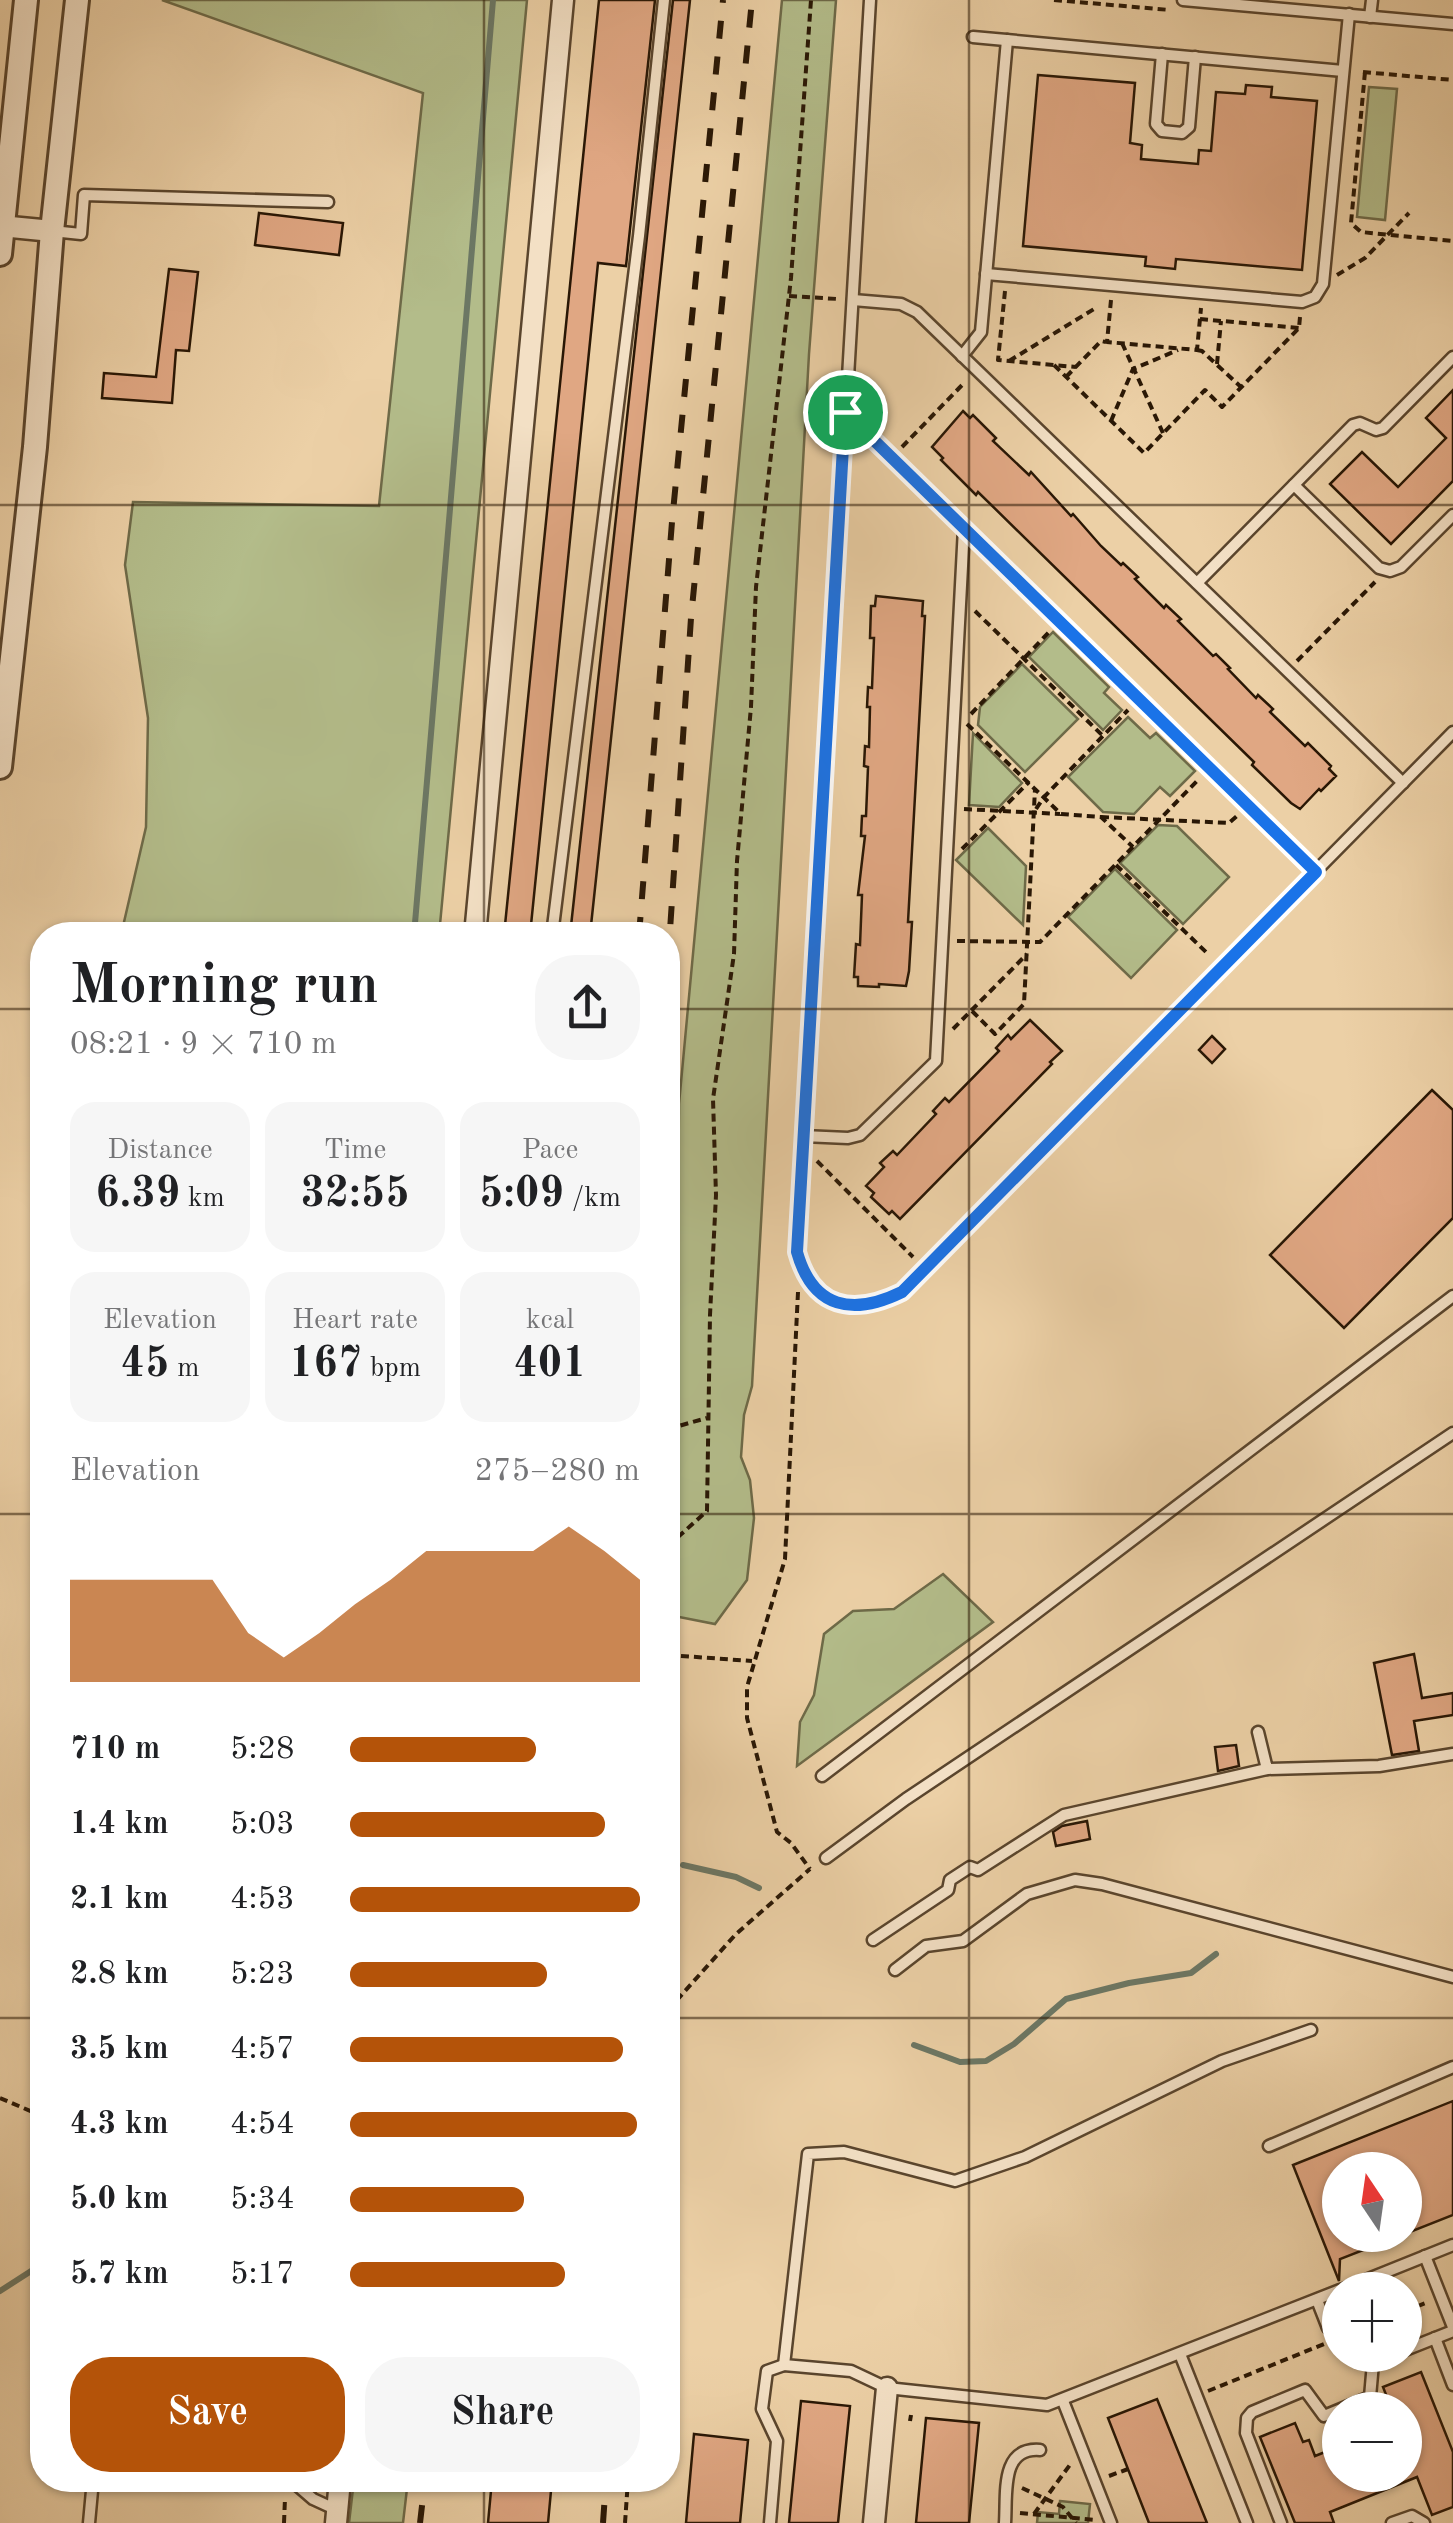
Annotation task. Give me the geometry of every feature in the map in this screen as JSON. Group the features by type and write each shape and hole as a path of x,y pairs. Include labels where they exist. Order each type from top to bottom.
{"street":[{"path":"0,254 26,0"},
{"path":"0,767 36,447 52,231 76,0"},
{"path":"476,922 563,0"},
{"path":"1,226 52,231"},
{"path":"874,2523 887,2388"}],"lane":[{"path":"554,922 639,236 664,0"},
{"path":"870,0 797,1252 803,1273 816,1290 852,1308 876,1305 902,1292 1453,732"},
{"path":"1185,0 1307,5 1349,14 1453,24"},
{"path":"1370,16 1372,0"},
{"path":"986,274 1302,302 1314,297 1323,284 1349,14"},
{"path":"973,37 1343,71"},
{"path":"962,356 981,332 1007,40"},
{"path":"1162,54 1156,124 1162,131 1182,133 1189,126 1195,57"},
{"path":"52,231 80,234 84,195 328,202"},
{"path":"853,300 901,304 917,312 1403,783"},
{"path":"1197,583 1353,425 1382,428 1453,357"},
{"path":"845,412 1316,872"},
{"path":"1294,484 1379,568 1390,571 1402,567 1453,515"},
{"path":"804,1136 848,1138 870,1129 936,1061 964,528"},
{"path":"822,1776 1453,1296"},
{"path":"826,1858 906,1799 1453,1432"},
{"path":"1258,1732 1268,1768"},
{"path":"873,1940 948,1890 950,1880 970,1867 978,1870 1064,1815 1268,1768 1379,1766 1453,1754"},
{"path":"895,1970 926,1946 964,1941 1028,1894 1075,1880 1453,1978"},
{"path":"784,2365 808,2154 844,2152 955,2181 1025,2157 1222,2060 1311,2030"},
{"path":"1269,2146 1453,2066"},
{"path":"1385,2272 1453,2245"},
{"path":"1422,2343 1453,2329 1425,2256"},
{"path":"770,2523 777,2440 762,2409 768,2371 784,2365 851,2371 887,2388 1047,2406 1322,2298"},
{"path":"1316,2300 1322,2314"},
{"path":"1435,2338 1453,2385"},
{"path":"1180,2354 1247,2523"},
{"path":"1281,2523 1246,2433 1247,2418 1252,2412 1305,2390 1324,2416 1370,2397 1372,2372"},
{"path":"1063,2401 1111,2522"},
{"path":"1005,2517 1010,2464 1017,2453 1040,2450"},
{"path":"89,2523 92,2492"},
{"path":"301,2492 337,2516"},
{"path":"1392,2523 1412,2516 1424,2523"}],"path":[{"path":"680,1535 707,1511 716,1195 713,1099 734,954 756,587 789,296 811,0"},
{"path":"1343,71 1453,80"},
{"path":"1365,72 1350,223 1361,232 1453,240"},
{"path":"1323,284 1365,258 1409,214"},
{"path":"1006,276 998,360 1076,367"},
{"path":"1106,342 1112,285"},
{"path":"1198,350 1203,294"},
{"path":"789,296 853,300"},
{"path":"1054,365 1144,453 1205,390 1222,406 1299,328 1302,302"},
{"path":"1009,362 1094,310"},
{"path":"1200,319 1299,328"},
{"path":"1217,364 1221,321"},
{"path":"1066,377 1101,341 1202,351 1241,387"},
{"path":"1122,343 1164,432"},
{"path":"1111,421 1133,368 1181,348"},
{"path":"892,458 968,380"},
{"path":"1287,670 1390,571"},
{"path":"960,597 1103,736"},
{"path":"971,724 971,711 1059,621"},
{"path":"1034,813 1044,797 1139,699"},
{"path":"954,723 971,724 1062,814"},
{"path":"943,940 1040,942 1210,768"},
{"path":"946,865 1029,782"},
{"path":"972,1010 996,1034 1024,1004 1036,788"},
{"path":"950,809 1229,824"},
{"path":"1101,817 1133,847"},
{"path":"1116,865 1208,954"},
{"path":"938,1045 1027,954"},
{"path":"817,1161 913,1256"},
{"path":"680,1997 736,1934 810,1869 792,1843 777,1832 748,1718 747,1687 785,1559 798,1288 803,1273"},
{"path":"680,1426 707,1418"},
{"path":"680,1656 754,1662"},
{"path":"0,2098 30,2111"},
{"path":"1208,2391 1322,2345"},
{"path":"1034,2514 1062,2472 1084,2455"},
{"path":"1107,2477 1128,2468"},
{"path":"1009,2482 1063,2507 1074,2520"},
{"path":"284,2523 287,2492"},
{"path":"625,2523 627,2492"},
{"path":"1005,2517 1034,2514 1111,2522"},
{"path":"1044,2523 1049,2516"}],"green space":[{"path":"162,0 527,0 440,922 124,922 146,827 148,718 125,565 133,502 379,506 423,93"},
{"path":"782,0 836,0 809,354 752,1386 744,1415 741,1457 750,1480 754,1518 747,1580 715,1624 680,1617 680,1093"},
{"path":"1369,87 1397,89 1385,220 1357,217"},
{"path":"1053,632 1109,687 1104,693 1122,710 1103,730 1029,657"},
{"path":"1022,664 1078,719 1025,772 978,725 980,707"},
{"path":"1128,717 1150,738 1156,733 1195,771 1170,796 1160,787 1134,814 1103,812 1068,777"},
{"path":"973,733 1022,783 999,807 969,805"},
{"path":"1158,825 1177,826 1229,877 1183,924 1120,863"},
{"path":"988,828 1026,866 1023,925 956,860"},
{"path":"1115,869 1177,930 1131,978 1068,917"},
{"path":"943,1574 993,1622 797,1766 800,1722 814,1695 824,1634 853,1611 894,1609"},
{"path":"353,2492 407,2492 403,2523 349,2523"},
{"path":"1060,2501 1090,2504 1088,2523 1037,2523 1038,2512 1059,2514"}],"building":[{"path":"599,0 655,0 626,266 598,263 531,922 505,922"},
{"path":"673,0 690,0 591,922 571,922"},
{"path":"1038,75 1135,83 1130,143 1142,145 1141,159 1198,164 1199,150 1211,151 1216,92 1245,94 1246,85 1272,87 1271,97 1317,101 1302,270 1176,259 1175,269 1145,266 1146,257 1023,246"},
{"path":"259,213 343,223 339,255 255,245"},
{"path":"169,269 198,272 189,351 176,350 172,403 102,398 104,373 156,377"},
{"path":"1453,390 1453,481 1391,544 1330,484 1362,452 1398,487 1446,438 1426,418"},
{"path":"963,411 970,418 973,415 996,438 993,441 1029,475 1031,472 1101,546 1138,577 1135,579 1164,608 1166,605 1181,619 1178,621 1213,656 1216,654 1256,698 1258,695 1273,709 1270,712 1331,766 1329,769 1336,776 1321,791 1300,809 1291,803 1252,765 1254,762 941,460 932,447"},
{"path":"876,596 923,601 925,616 906,986 858,986 858,977 854,977 856,944 860,945 862,895 858,895 865,836 861,836 862,816 866,816 868,687 872,688 871,606 875,606"},
{"path":"1030,1020 1062,1051 900,1219 892,1211 889,1214 871,1197 874,1193 866,1186 884,1167 880,1163 893,1151 897,1155 936,1114 933,1111 945,1098 949,1102 999,1051 996,1048 1008,1035 1011,1039"},
{"path":"1212,1036 1225,1049 1212,1063 1199,1050"},
{"path":"1432,1090 1453,1110 1453,1218 1344,1328 1270,1255"},
{"path":"1414,1654 1422,1698 1453,1693 1453,1715 1414,1721 1419,1751 1392,1755 1374,1663"},
{"path":"1236,1745 1239,1766 1218,1771 1215,1747"},
{"path":"1087,1821 1090,1839 1056,1846 1053,1832"},
{"path":"1453,2101 1453,2215 1422,2227 1422,2152 1326,2152"},
{"path":"1322,2153 1322,2238 1293,2165"},
{"path":"1328,2252 1358,2252 1340,2259 1339,2272 1335,2272"},
{"path":"1421,2372 1453,2452 1453,2507 1432,2515 1422,2490 1422,2392 1385,2392 1383,2387"},
{"path":"1157,2399 1207,2523 1149,2523 1108,2418"},
{"path":"801,2401 850,2406 838,2523 789,2523"},
{"path":"926,2418 979,2423 969,2523 916,2523"},
{"path":"1295,2423 1303,2442 1309,2440 1315,2456 1322,2453 1322,2492 1380,2492 1330,2512 1334,2523 1295,2523 1260,2437"},
{"path":"694,2434 748,2440 740,2523 686,2523"},
{"path":"491,2492 551,2492 548,2523 488,2523"}],"waterway":[{"path":"415,922 493,0"},
{"path":"683,1865 736,1877 759,1888"},
{"path":"914,2045 960,2062 986,2061 1014,2044 1066,1999 1191,1973 1216,1954"},
{"path":"0,2291 30,2272"}],"railway":[{"path":"640,922 672,522 723,0"},
{"path":"671,922 691,618 752,0"},
{"path":"420,2523 424,2492"},
{"path":"603,2523 605,2492"}],"route":[{"path":"845,412 1316,872 902,1292 876,1305 852,1308 816,1290 803,1273 797,1252 845,412"}]}
